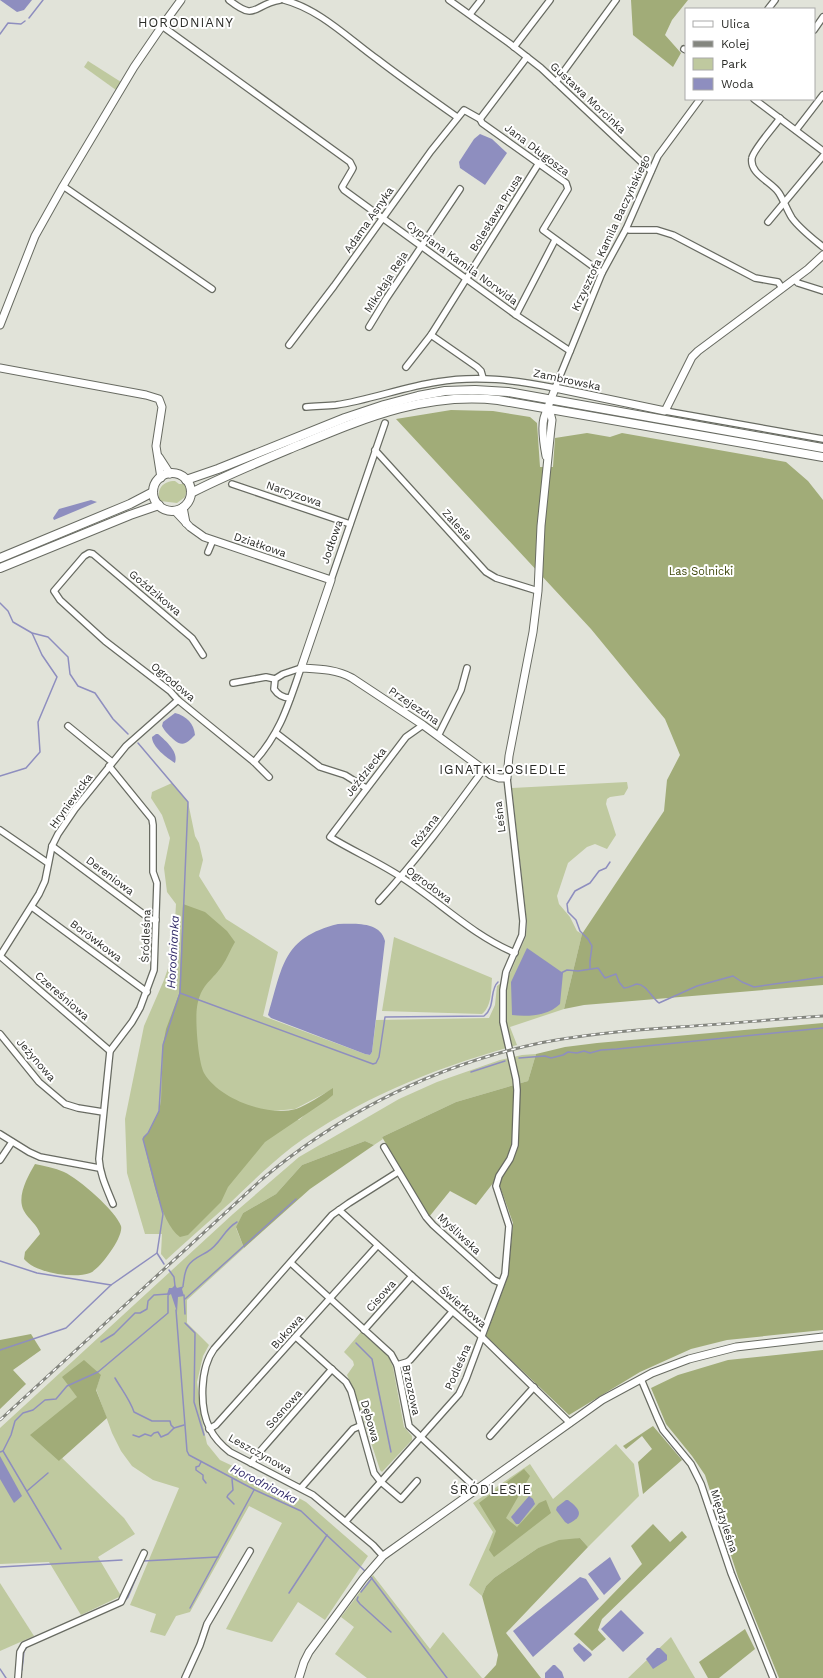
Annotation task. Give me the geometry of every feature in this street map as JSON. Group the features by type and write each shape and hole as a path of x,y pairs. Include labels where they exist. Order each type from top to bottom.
{"main road":[{"name":"Zambrowska","path":"387,408 425,402 470,398 550,404 823,448"},
{"name":"Zambrowska","path":"550,404 823,457"},
{"path":"186,480 218,469 344,418 387,408"},
{"path":"191,493 224,476 387,408"},
{"path":"170,474 176,474 186,480 189,484 191,493 189,501 184,507 175,511 166,510 159,505 153,492 157,482 161,478 170,474"},
{"path":"0,558 130,504 153,492"},
{"path":"0,568 159,505"}],"street":[{"path":"0,325 35,236 129,74 181,0"},
{"path":"229,0 247,11 254,11 273,1 280,0"},
{"path":"284,0 293,2 320,17 457,117"},
{"name":"Gustawa Morcinka","path":"449,0 527,57 556,82 651,171"},
{"path":"470,14 481,0"},
{"path":"512,45 550,0"},
{"path":"556,82 616,0"},
{"path":"769,8 775,0"},
{"path":"815,29 823,18"},
{"name":"Cypriana Kamila Norwida","path":"162,26 348,160 352,164 352,170 343,185 344,190 516,315 570,351"},
{"path":"480,119 527,57"},
{"path":"796,130 823,95"},
{"name":"Krzysztofa Kamila Baczyńskiego","path":"547,460 544,445 544,418 602,273 626,229 644,191 658,156 699,100"},
{"path":"762,101 780,118 823,151"},
{"name":"Adama Asnyka","path":"289,345 334,286 461,111 467,110"},
{"name":"Jana Długosza","path":"467,110 480,119 482,123 566,183 568,189 543,230 602,273"},
{"path":"780,118 755,151 752,158 752,164 758,173 779,193 791,217 799,227 823,247"},
{"path":"768,222 823,156"},
{"name":"Bolesława Prusa","path":"406,368 431,335 539,163"},
{"path":"63,186 212,289"},
{"name":"Mikołaja Reja","path":"369,327 386,299 460,189"},
{"path":"626,229 657,230 673,235 755,278 778,282 782,288"},
{"path":"516,315 556,240"},
{"path":"665,411 692,357 698,351 794,280 823,255"},
{"path":"794,280 798,283 823,291"},
{"path":"431,335 477,367 481,371 482,378"},
{"path":"0,368 157,398 161,401 162,405 156,446 161,478"},
{"name":"Zambrowska","path":"306,407 343,403 438,382 482,378 521,381 665,411 823,439"},
{"name":"Jodłowa","path":"276,733 287,712 290,698 385,423"},
{"name":"Zalesie","path":"375,450 486,572 496,578 538,592"},
{"path":"158,455 170,474"},
{"name":"Leśna","path":"496,1186 499,1176 510,1160 515,1145 517,1090 516,1079 503,1022 503,990 506,972 522,935 523,921 507,778 530,653 538,592 541,526 547,460"},
{"name":"Narcyzowa","path":"232,484 350,524"},
{"path":"184,507 186,523"},
{"name":"Działkowa","path":"175,511 196,533 331,580"},
{"path":"208,552 213,540"},
{"name":"Ogrodowa","path":"88,553 54,591 60,600 104,641 170,691 178,700 254,762 269,777"},
{"name":"Goździkowa","path":"88,553 93,554 192,638 203,654"},
{"path":"232,683 266,677 275,679 283,674 301,668"},
{"name":"Przejezdna","path":"301,668 329,670 345,674 363,684 423,725 483,770 496,778 507,778"},
{"path":"438,736 461,690 467,668"},
{"path":"275,679 274,689 277,693 281,696 290,698"},
{"name":"Hryniewicka","path":"0,956 32,907 45,881 52,846 58,834 75,809 126,746 178,700"},
{"name":"Jeździecka","path":"330,836 406,737 423,725"},
{"name":"Śródleśna","path":"68,726 111,764 152,819 153,825 153,872 157,883 154,970 140,1008 132,1022 110,1051"},
{"path":"254,762 276,733 320,767 345,775 366,788"},
{"name":"Różana","path":"379,901 433,838 483,770"},
{"path":"0,830 48,863"},
{"name":"Ogrodowa","path":"330,836 349,849 401,877 485,938 515,953"},
{"name":"Dereniowa","path":"52,846 150,919 156,920"},
{"name":"Borówkowa","path":"32,907 147,992"},
{"name":"Czereśniowa","path":"0,956 110,1051"},
{"name":"Jeżynowa","path":"0,1034 39,1082 66,1104 78,1108 103,1112"},
{"path":"110,1051 103,1112 99,1168 113,1204"},
{"path":"0,1134 40,1157 99,1168"},
{"path":"0,1160 12,1142"},
{"name":"Myśliwska","path":"384,1147 426,1217 494,1280 501,1283"},
{"path":"339,1210 398,1172"},
{"name":"Podleśna","path":"346,1521 459,1394 505,1274 509,1226 496,1186"},
{"name":"Świerkowa","path":"339,1210 377,1246 482,1337 570,1423"},
{"name":"Leszczynowa","path":"339,1210 332,1215 211,1353 203,1375 204,1409 210,1429 221,1445 313,1495 346,1521 384,1556"},
{"name":"Bukowa","path":"210,1429 216,1425 377,1246"},
{"name":"Brzozowa","path":"291,1263 391,1354 397,1365 408,1422 412,1429 477,1489"},
{"name":"Cisowa","path":"364,1330 412,1276"},
{"path":"397,1365 410,1360 452,1312"},
{"name":"Dębowa","path":"296,1337 346,1382 351,1391 374,1473 381,1482 401,1499 417,1481"},
{"path":"299,1678 309,1652 363,1579 384,1556 602,1400 671,1365 730,1348 751,1344 823,1337"},
{"name":"Sosnowa","path":"252,1463 256,1456 332,1369"},
{"name":"Międzyleśna","path":"641,1379 656,1418 663,1430 691,1464 701,1484 735,1586 773,1678"},
{"path":"490,1436 534,1387"},
{"path":"301,1488 353,1429 360,1426"},
{"path":"184,1678 200,1645 207,1624 250,1551"},
{"path":"18,1678 20,1652 24,1644 121,1602 144,1553"}],"green space":[{"path":"631,0 688,0 672,20 665,35 681,53 673,67 633,35"},
{"path":"88,61 121,82 116,90 84,67"},
{"name":"Las Solnicki","path":"451,410 493,411 530,417 537,423 540,467 553,467 555,438 587,433 610,437 622,433 786,462 808,481 823,500 823,985 584,1005 564,1009 582,934 664,811 667,780 680,755 665,719 591,629 396,419"},
{"path":"175,481 179,484 186,484 187,488 185,497 177,503 160,501 159,493 162,486 167,482"},
{"path":"627,782 628,788 624,795 610,797 607,799 606,804 616,835 607,849 595,844 587,847 568,863 557,896 559,904 570,917 577,931 582,934 564,1009 510,1027 517,1045 428,1074 344,1113 318,1129 276,1160 166,1260 161,1254 162,1234 145,1234 127,1173 125,1119 144,1026 164,980 173,954 176,904 167,892 164,868 170,838 162,815 151,798 152,792 172,783 188,802 195,836 199,843 203,860 199,876 226,919 278,952 263,1016 370,1055 372,1052 376,1020 489,1018 495,1005 497,986 508,978 526,936 527,924 512,788","holes":["333,1089 299,1120 273,1111 295,1109"]},
{"path":"183,904 205,912 227,931 235,942 218,972 206,984 201,993 197,1007 196,1013 200,1059 204,1073 211,1082 221,1091 245,1104 272,1110 285,1111 296,1109 333,1088 333,1095 265,1142 228,1187 221,1202 188,1235 180,1237 173,1230 166,1219 161,1206 143,1139 148,1133 159,1111 161,1101 163,1045 166,1029 179,994"},
{"path":"394,937 492,978 490,998 488,1007 485,1011 482,1014 382,1011"},
{"path":"823,1023 823,1330 727,1340 691,1349 640,1372 569,1415 486,1336 508,1276 513,1223 497,1178 476,1205 450,1191 429,1217 382,1137 456,1102 528,1081 536,1054 565,1047 597,1043"},
{"path":"536,1054 528,1081 456,1102 382,1137 383,1139 374,1145 365,1141 302,1165 276,1194 243,1213 236,1228 244,1248 187,1300 187,1323 209,1345 203,1356 197,1382 202,1421 207,1444 220,1460 306,1502 368,1556 325,1620 298,1602 272,1642 226,1629 282,1523 249,1506 190,1612 176,1616 165,1636 150,1632 156,1614 130,1605 179,1488 153,1480 132,1466 121,1451 112,1433 96,1389 101,1375 77,1397 59,1461 62,1458 124,1518 135,1534 98,1557 121,1596 81,1615 49,1562 0,1564 0,1428 233,1214 299,1157 399,1099 437,1082 500,1060 522,1055"},
{"path":"365,1141 374,1145 310,1189 244,1248 236,1227 243,1213 276,1194 302,1165"},
{"path":"35,1164 64,1172 79,1181 105,1204 118,1220 121,1226 119,1238 105,1260 94,1271 83,1275 55,1274 37,1268 29,1264 24,1259 25,1252 40,1234 37,1227 24,1211 21,1199 29,1174"},
{"path":"361,1332 388,1356 393,1367 404,1427 412,1436 412,1440 382,1472 380,1470 354,1390 347,1375 354,1365 353,1361 344,1352"},
{"path":"31,1334 41,1350 13,1370 26,1384 0,1409 0,1340"},
{"path":"823,1350 823,1678 779,1678 738,1577 705,1475 692,1456 666,1424 651,1388 678,1375 728,1360"},
{"path":"84,1360 101,1375 96,1390 107,1418 59,1461 30,1435 77,1397 62,1377"},
{"path":"653,1426 682,1460 643,1494 638,1462 652,1449 642,1436 626,1449 623,1446"},
{"path":"616,1444 634,1464 639,1496 588,1547 580,1538 538,1548 494,1578 486,1586 482,1596 469,1585 493,1532 473,1503 530,1464 553,1499"},
{"path":"524,1469 530,1476 506,1518 517,1527 539,1503 546,1500 551,1513 494,1557 489,1550 496,1531 479,1503"},
{"path":"653,1524 670,1542 682,1531 687,1537 602,1619 598,1630 606,1639 592,1651 574,1634 642,1564 631,1546"},
{"path":"580,1538 588,1547 506,1633 541,1678 484,1678 496,1665 498,1655 482,1596 486,1586 494,1578 538,1548 559,1540"},
{"path":"373,1575 430,1649 443,1632 482,1678 367,1678 335,1654 354,1627 341,1617"},
{"path":"0,1583 34,1636 0,1651"},
{"path":"745,1629 755,1649 719,1678 708,1678 699,1662"},
{"path":"671,1637 695,1678 628,1678"}],"water":[{"path":"0,0 32,0 24,10 17,12"},
{"path":"480,134 492,139 507,153 485,185 460,168 459,162 474,139"},
{"path":"91,500 97,502 54,520 53,518 59,509"},
{"path":"175,713 183,716 189,721 193,727 195,735 190,740 182,744 176,742 162,726 163,722"},
{"path":"156,734 165,740 171,747 176,759 175,763 154,745 152,737"},
{"path":"338,924 359,924 372,927 378,930 385,941 372,1052 370,1055 271,1018 268,1015 282,968 295,946 306,937 320,930"},
{"path":"527,948 563,973 560,1004 550,1011 537,1015 512,1015 511,982"},
{"path":"175,1285 177,1288 184,1286 182,1289 184,1296 178,1297 177,1312 171,1294 168,1296 167,1294 169,1288 172,1288"},
{"path":"0,1456 22,1496 14,1503 0,1479"},
{"path":"529,1496 533,1499 535,1504 519,1524 516,1524 511,1517"},
{"path":"566,1500 575,1506 579,1512 577,1518 568,1524 556,1510 557,1507"},
{"path":"610,1557 621,1579 604,1595 588,1574"},
{"path":"580,1577 586,1579 599,1599 533,1657 513,1631"},
{"path":"621,1610 644,1633 623,1652 601,1629"},
{"path":"579,1643 592,1655 584,1662 573,1648"},
{"path":"657,1648 660,1648 667,1655 667,1660 653,1669 646,1659"},
{"path":"553,1665 555,1665 562,1672 564,1678 545,1678 545,1673"}],"waterway":[{"name":"Horodnianka","path":"29,18 43,0"},
{"name":"Horodnianka","path":"0,34 8,23 21,24 25,21"},
{"name":"Horodnianka","path":"0,603 8,611 13,622 32,633 48,637 68,657 70,674 78,686 95,693 113,719 128,734"},
{"path":"0,776 26,768 40,752 38,722 57,677 42,655 32,633"},
{"name":"Horodnianka","path":"138,743 188,802 180,993 163,1045 159,1111 148,1133 143,1139 163,1214 157,1253 164,1264"},
{"path":"590,968 592,946 588,939 580,931 576,920 568,912 567,904 575,891 590,883 599,871 606,868 610,862"},
{"path":"561,973 567,970 578,971 598,968 605,978 616,974 619,982 624,988 637,984 643,986 659,1003 697,986 733,976 754,987 823,977"},
{"path":"180,993 373,1064 376,1063 379,1057 385,1017 484,1016 490,1008 495,985 498,982"},
{"path":"519,1058 545,1056 551,1058 568,1052 577,1053 584,1051 590,1053 601,1050 823,1028"},
{"path":"471,1072 505,1061"},
{"path":"185,1299 296,1199"},
{"path":"183,1286 184,1276 192,1261 212,1249 228,1229 237,1222"},
{"path":"0,1261 37,1273 111,1285 157,1253"},
{"name":"Horodnianka","path":"169,1270 174,1277 175,1286"},
{"path":"0,1350 66,1328 111,1285"},
{"path":"101,1342 114,1334 135,1313 140,1313 147,1309 148,1301 154,1295 168,1294"},
{"path":"184,1295 185,1314"},
{"path":"0,1452 3,1451 11,1435 15,1421 23,1413 33,1410 45,1400 56,1399 67,1386 98,1372 168,1313 168,1296"},
{"name":"Horodnianka","path":"176,1310 187,1451 189,1455 255,1490 301,1511 366,1572"},
{"path":"185,1323 195,1333 194,1402 204,1435"},
{"path":"356,1343 372,1359 391,1452"},
{"path":"115,1378 134,1412 152,1421 170,1421 174,1428 184,1425"},
{"path":"133,1435 139,1437 145,1434 151,1436 158,1432 161,1437 168,1434 174,1428"},
{"path":"3,1451 61,1549"},
{"path":"201,1462 199,1466 196,1467 196,1470 203,1475 203,1479 206,1483"},
{"path":"27,1491 48,1473"},
{"path":"232,1479 233,1490 227,1497 234,1504"},
{"path":"190,1608 254,1490"},
{"path":"289,1593 327,1535"},
{"path":"143,1561 218,1557"},
{"path":"0,1567 122,1560"},
{"path":"123,1603 128,1597 141,1566"},
{"name":"Horodnianka","path":"370,1576 447,1678"},
{"path":"361,1592 372,1578"},
{"path":"358,1597 357,1600 360,1604 391,1632"},
{"path":"70,1627 120,1605"},
{"path":"22,1670 24,1651 28,1646"},
{"path":"0,1669 6,1678"}],"railway":[{"path":"0,1420 261,1180 292,1155 324,1133 392,1094 464,1064 502,1052 540,1043 626,1031 823,1016"}],"district":[{"name":"HORODNIANY","path":"186,22"},
{"name":"IGNATKI-OSIEDLE","path":"503,769"},
{"name":"ŚRÓDLESIE","path":"491,1489"}]}
